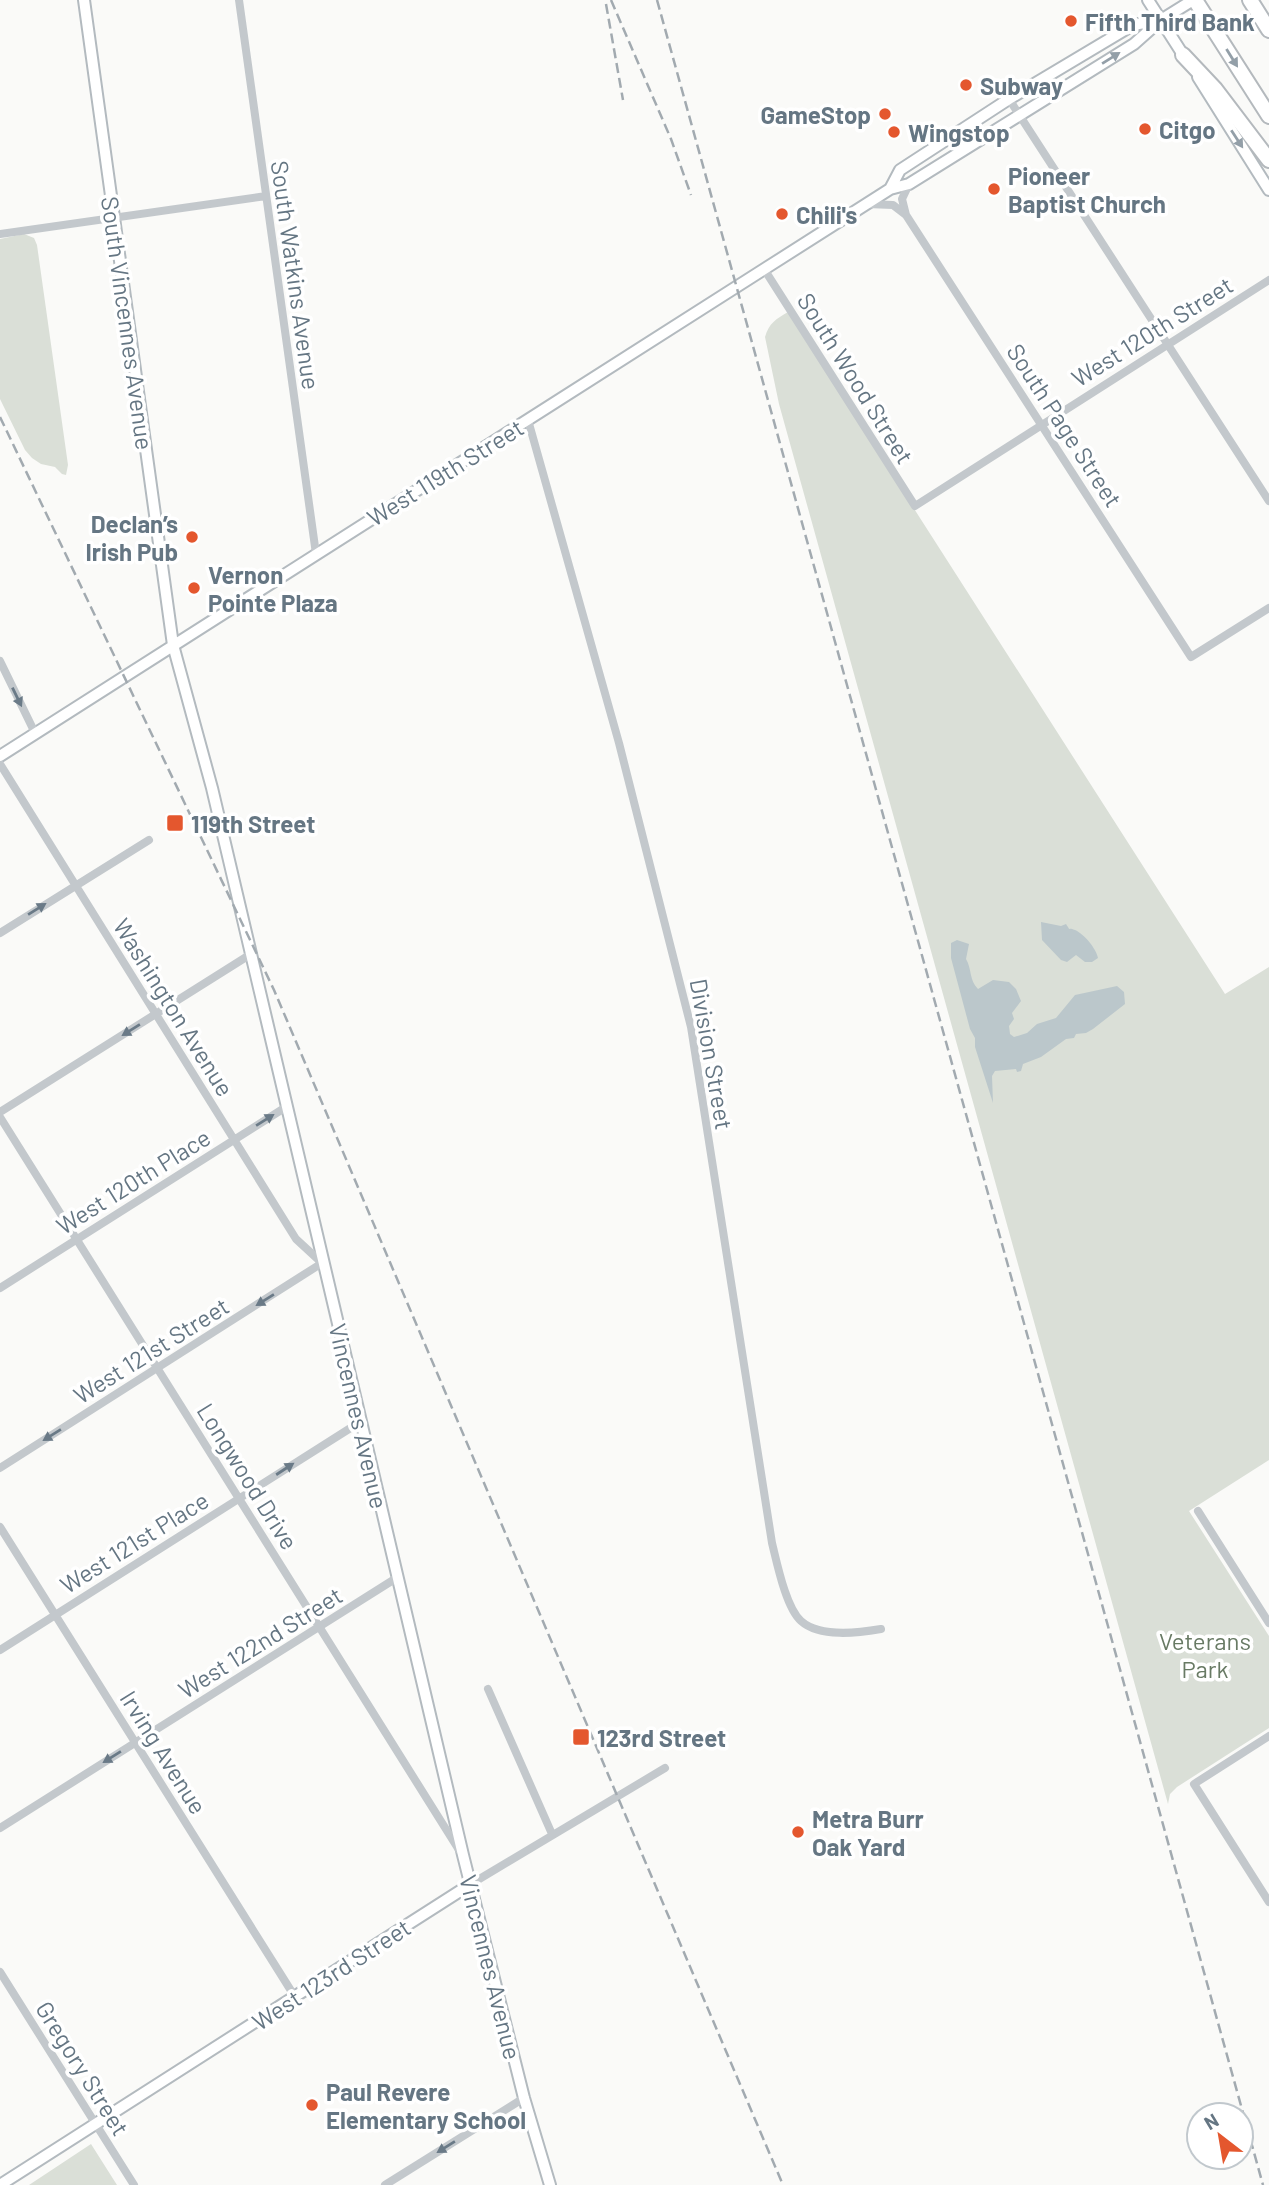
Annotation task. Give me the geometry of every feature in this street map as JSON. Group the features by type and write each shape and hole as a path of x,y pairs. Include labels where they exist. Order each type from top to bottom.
{"highway":[{"path":"1194,0 1269,116"},
{"path":"1250,0 1269,30"},
{"path":"1183,55 1215,89 1269,160"}],"main road":[{"name":"South Vincennes Avenue","path":"84,0 173,645"},
{"path":"1148,0 1269,190"},
{"name":"West 119th Street","path":"0,756 890,189 909,184 1143,38 1161,20 1194,0"},
{"name":"West 119th Street","path":"890,189 900,170 1009,99 1133,25 1161,20"},
{"name":"Vincennes Avenue","path":"173,645 212,788 463,1855 524,2098 550,2185"},
{"name":"West 123rd Street","path":"0,2185 471,1884"}],"street":[{"name":"South Watkins Avenue","path":"239,0 316,554"},
{"path":"1009,99 1269,501"},
{"path":"906,215 902,199 909,184"},
{"path":"0,234 265,197"},
{"path":"867,204 893,205 906,215"},
{"name":"South Page Street","path":"906,215 1191,657 1269,608"},
{"name":"South Wood Street","path":"764,269 915,506"},
{"name":"West 120th Street","path":"915,506 1269,280"},
{"name":"Division Street","path":"528,420 619,743 691,1027 772,1543 786,1595 800,1620 821,1631 860,1633 881,1629"},
{"path":"0,661 35,733"},
{"name":"Washington Avenue","path":"0,764 296,1239 322,1264"},
{"path":"0,933 149,840"},
{"path":"0,1115 251,954"},
{"name":"West 120th Place","path":"0,1288 286,1107"},
{"name":"Longwood Drive","path":"0,1115 463,1855"},
{"name":"West 121st Street","path":"0,1468 322,1264"},
{"name":"West 121st Place","path":"0,1650 360,1422"},
{"path":"1198,1511 1269,1623"},
{"name":"Irving Avenue","path":"0,1527 295,1997"},
{"name":"West 122nd Street","path":"0,1828 398,1577"},
{"path":"488,1689 552,1834"},
{"path":"1269,1736 1194,1784 1269,1902"},
{"name":"West 123rd Street","path":"471,1884 665,1768"},
{"name":"Gregory Street","path":"0,1972 134,2185"},
{"path":"385,2185 524,2098"}],"green space":[{"path":"24,234 34,238 37,245 68,465 66,475 55,467 41,464 25,450 0,399 0,239"},
{"name":"Veterans Park","path":"788,312 1225,994 1269,967 1269,1460 1189,1511 1269,1636 1269,1728 1177,1787 1170,1794 1168,1804 779,404 765,337 773,322"},
{"path":"91,2144 117,2185 29,2185"}],"shaded area":[{"path":"1041,922 1061,926 1066,924 1069,929 1086,938 1098,958 1085,962 1076,955 1067,962 1061,960 1042,940"},
{"path":"957,940 969,944 966,959 978,989 993,980 1009,982 1016,989 1021,1001 1012,1013 1014,1019 1009,1026 1010,1034 1014,1037 1027,1033 1037,1024 1056,1018 1075,995 1117,986 1124,992 1125,1004 1093,1029 1066,1039 1041,1057 1023,1064 1021,1071 995,1071 992,1076 993,1103 951,958 951,943"}],"railway":[{"path":"611,0 671,139 691,195"},
{"path":"657,0 1263,2185"},
{"path":"606,4 623,100"},
{"path":"0,417 274,990 783,2185"}],"place":[{"name":"Fifth Third Bank","path":"1071,21"},
{"name":"Subway","path":"966,85"},
{"name":"GameStop","path":"885,114"},
{"name":"Citgo","path":"1145,129"},
{"name":"Wingstop","path":"894,132"},
{"name":"Pioneer Baptist Church","path":"994,189"},
{"name":"Chili's","path":"782,214"},
{"name":"Declan’s Irish Pub","path":"192,537"},
{"name":"Vernon Pointe Plaza","path":"194,588"},
{"name":"119th Street","path":"175,823"},
{"name":"123rd Street","path":"581,1737"},
{"name":"Metra Burr Oak Yard","path":"798,1832"},
{"name":"Paul Revere Elementary School","path":"312,2105"}]}
